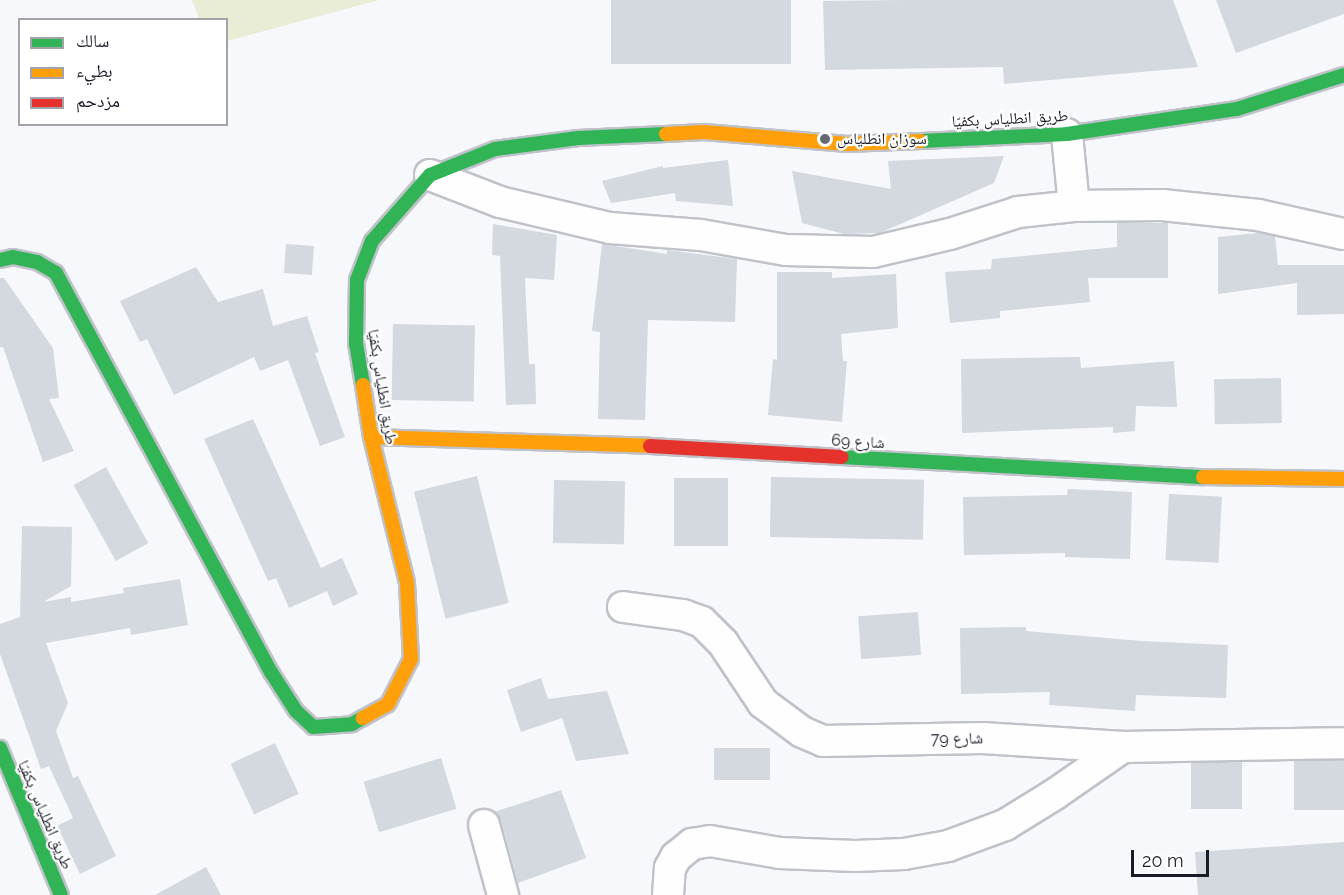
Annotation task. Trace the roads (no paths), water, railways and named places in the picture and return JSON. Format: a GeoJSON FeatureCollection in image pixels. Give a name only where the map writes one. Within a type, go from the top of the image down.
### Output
{"type":"FeatureCollection","features":[{"type":"Feature","properties":{"kind":"main road","name":"طريق انطلياس بكفيّا"},"geometry":{"type":"LineString","coordinates":[[0,260],[13,258],[37,262],[56,273],[271,672],[296,711],[313,727],[352,724],[388,704],[411,659],[407,582],[371,437],[356,343],[357,280],[372,241],[430,175],[495,149],[578,138],[704,132],[848,144],[1067,134],[1237,110],[1344,75]]}},
{"type":"Feature","properties":{"kind":"main road","name":"شارع 69"},"geometry":{"type":"LineString","coordinates":[[371,437],[647,446],[1232,479],[1344,480]]}},
{"type":"Feature","properties":{"kind":"main road","name":"طريق انطلياس بكفيّا"},"geometry":{"type":"LineString","coordinates":[[0,748],[61,895]]}},
{"type":"Feature","properties":{"kind":"street"},"geometry":{"type":"LineString","coordinates":[[1067,134],[1074,206]]}},
{"type":"Feature","properties":{"kind":"street"},"geometry":{"type":"LineString","coordinates":[[430,175],[500,201],[610,228],[701,235],[786,250],[873,252],[950,234],[1018,212],[1074,206],[1162,206],[1237,213],[1344,234]]}},
{"type":"Feature","properties":{"kind":"street","name":"شارع 79"},"geometry":{"type":"LineString","coordinates":[[623,607],[682,615],[702,622],[723,644],[763,704],[802,732],[823,741],[982,738],[1123,747],[1344,743]]}},
{"type":"Feature","properties":{"kind":"street"},"geometry":{"type":"LineString","coordinates":[[668,895],[670,868],[676,857],[692,844],[710,841],[780,854],[855,856],[904,854],[948,846],[1005,825],[1123,747]]}},
{"type":"Feature","properties":{"kind":"street"},"geometry":{"type":"LineString","coordinates":[[484,825],[503,895]]}},
{"type":"Feature","properties":{"kind":"place","name":"سوزان انطلياس"},"geometry":{"type":"Point","coordinates":[825,139]}}]}
